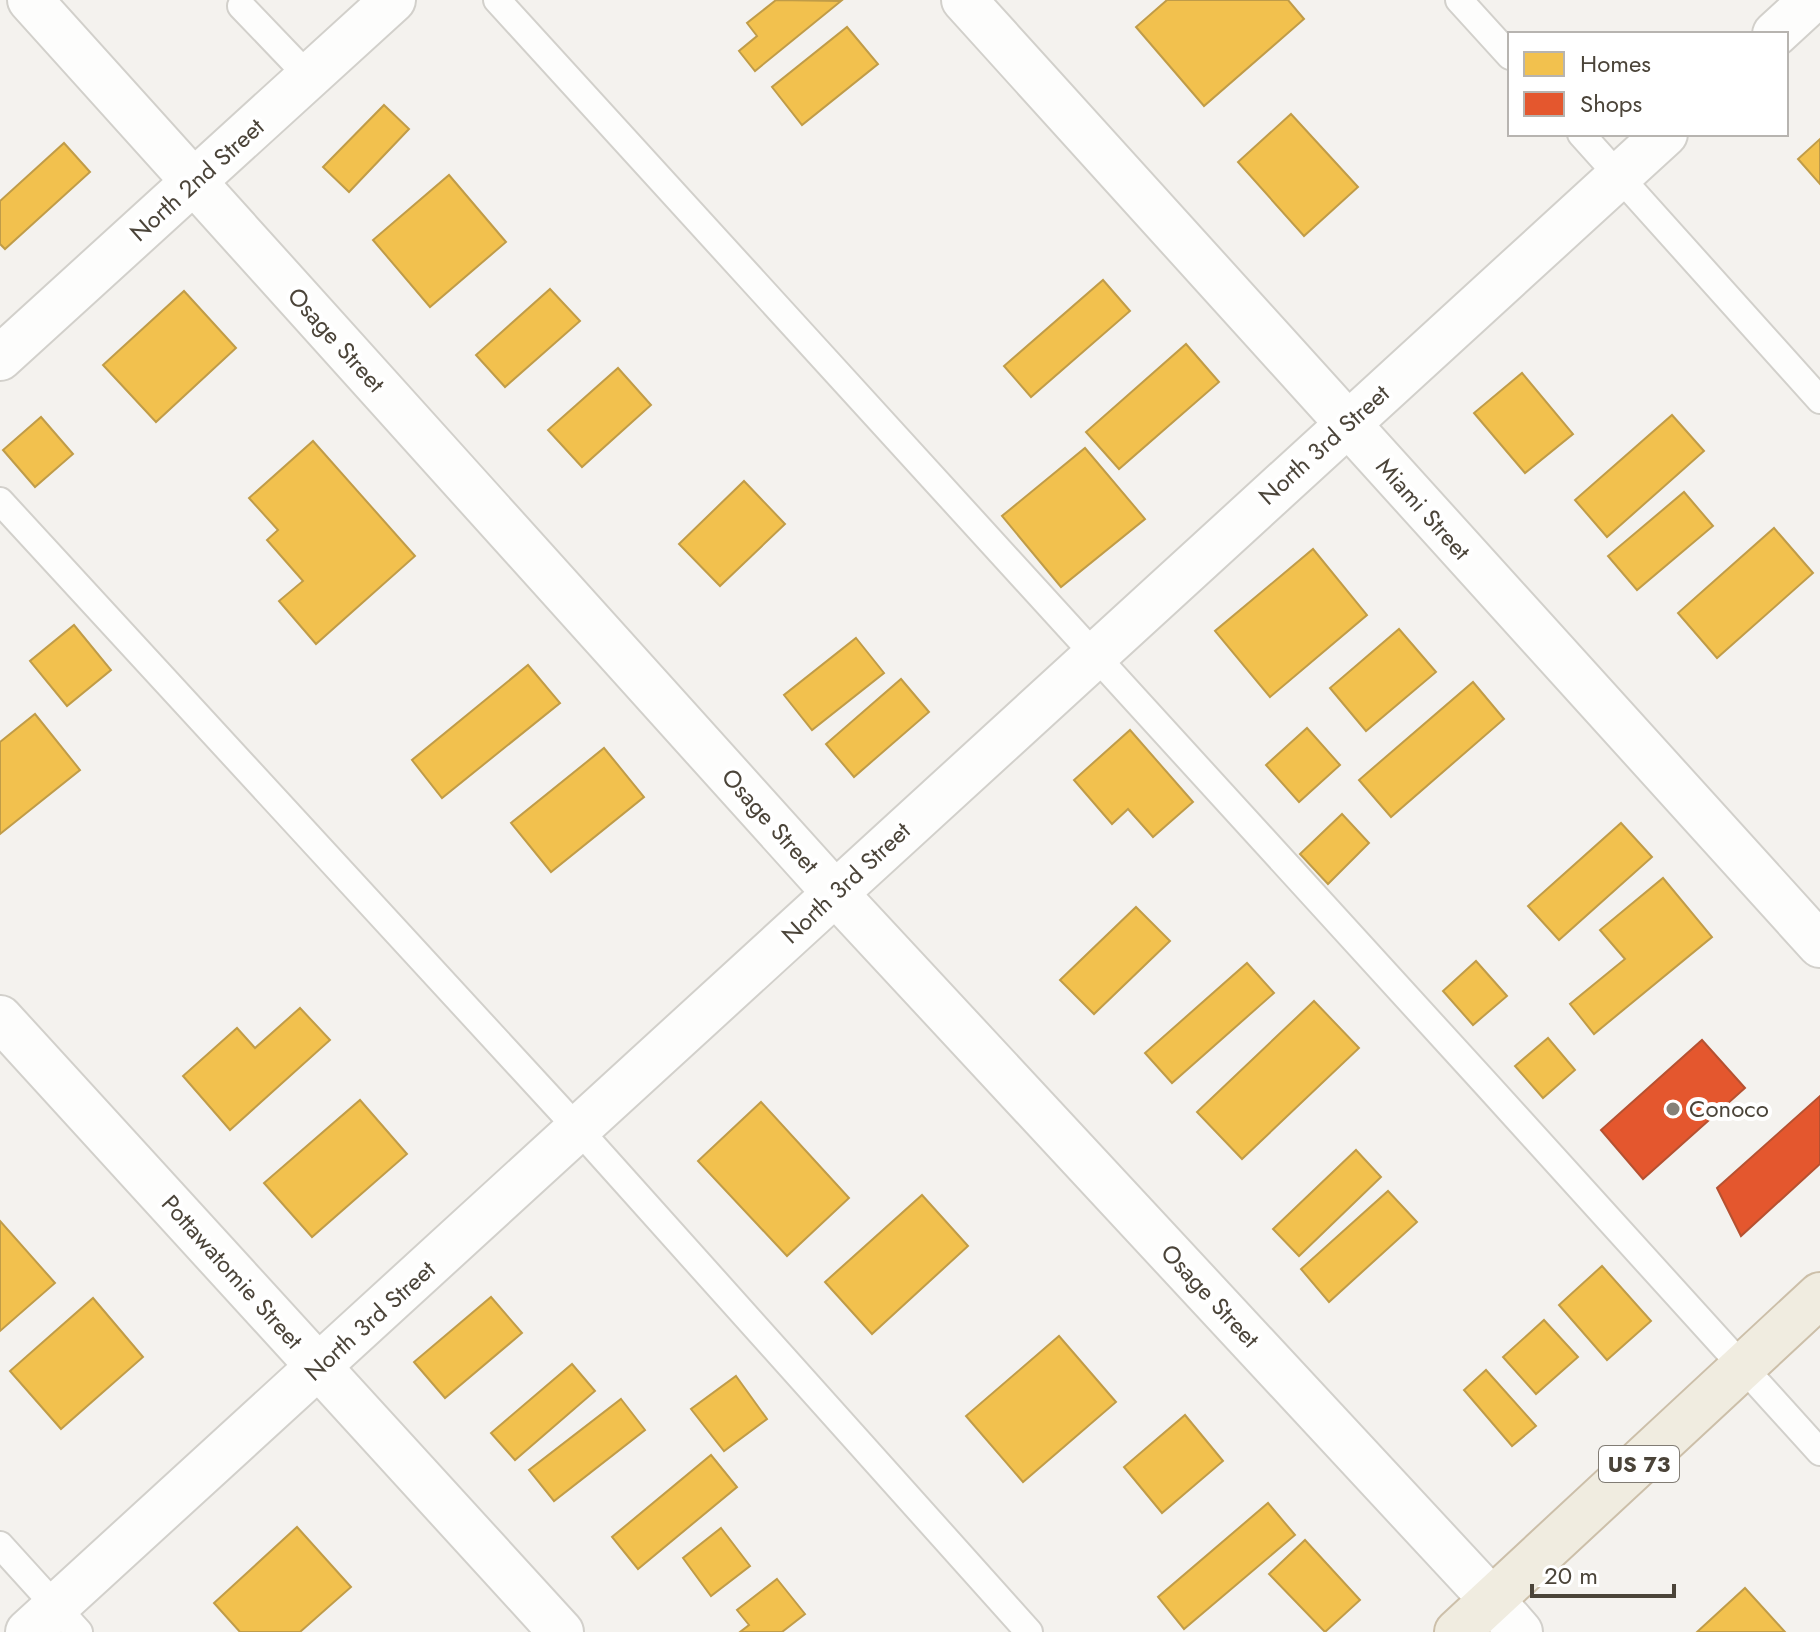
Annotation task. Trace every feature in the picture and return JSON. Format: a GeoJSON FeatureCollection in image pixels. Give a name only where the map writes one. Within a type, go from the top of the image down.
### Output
{"type":"FeatureCollection","features":[{"type":"Feature","properties":{"kind":"highway","name":"US 73"},"geometry":{"type":"LineString","coordinates":[[1457,1632],[1506,1616],[1743,1367],[1820,1295]]}},
{"type":"Feature","properties":{"kind":"street","name":"Osage Street"},"geometry":{"type":"LineString","coordinates":[[30,0],[835,893],[1506,1616]]}},
{"type":"Feature","properties":{"kind":"street","name":"North 2nd Street"},"geometry":{"type":"LineString","coordinates":[[0,358],[393,0]]}},
{"type":"Feature","properties":{"kind":"street","name":"Miami Street"},"geometry":{"type":"LineString","coordinates":[[964,0],[1820,945]]}},
{"type":"Feature","properties":{"kind":"street"},"geometry":{"type":"LineString","coordinates":[[1777,32],[1812,0]]}},
{"type":"Feature","properties":{"kind":"street","name":"North 3rd Street"},"geometry":{"type":"LineString","coordinates":[[54,1624],[320,1367],[1663,136]]}},
{"type":"Feature","properties":{"kind":"street","name":"Pottawatomie Street"},"geometry":{"type":"LineString","coordinates":[[0,1018],[561,1632]]}},
{"type":"Feature","properties":{"kind":"lane"},"geometry":{"type":"LineString","coordinates":[[497,0],[1094,656],[1218,787],[1820,1452]]}},
{"type":"Feature","properties":{"kind":"lane"},"geometry":{"type":"LineString","coordinates":[[1459,0],[1508,54]]}},
{"type":"Feature","properties":{"kind":"lane"},"geometry":{"type":"LineString","coordinates":[[241,6],[309,77]]}},
{"type":"Feature","properties":{"kind":"lane"},"geometry":{"type":"LineString","coordinates":[[1583,136],[1820,400]]}},
{"type":"Feature","properties":{"kind":"lane"},"geometry":{"type":"LineString","coordinates":[[0,501],[579,1130],[1029,1632]]}},
{"type":"Feature","properties":{"kind":"lane"},"geometry":{"type":"LineString","coordinates":[[0,1545],[54,1624]]}},
{"type":"Feature","properties":{"kind":"building: Homes"},"geometry":{"type":"Polygon","coordinates":[[[776,0],[841,1],[755,71],[739,51],[757,36],[747,23],[776,0]]]}},
{"type":"Feature","properties":{"kind":"building: Homes"},"geometry":{"type":"Polygon","coordinates":[[[1167,0],[1288,0],[1304,19],[1204,106],[1136,27],[1167,0]]]}},
{"type":"Feature","properties":{"kind":"building: Homes"},"geometry":{"type":"Polygon","coordinates":[[[847,27],[878,64],[802,125],[772,87],[847,27]]]}},
{"type":"Feature","properties":{"kind":"building: Homes"},"geometry":{"type":"Polygon","coordinates":[[[384,105],[409,129],[349,192],[323,167],[384,105]]]}},
{"type":"Feature","properties":{"kind":"building: Homes"},"geometry":{"type":"Polygon","coordinates":[[[1291,114],[1358,187],[1304,236],[1238,162],[1291,114]]]}},
{"type":"Feature","properties":{"kind":"building: Homes"},"geometry":{"type":"Polygon","coordinates":[[[1820,139],[1820,184],[1798,159],[1820,139]]]}},
{"type":"Feature","properties":{"kind":"building: Homes"},"geometry":{"type":"Polygon","coordinates":[[[64,143],[90,172],[5,249],[0,244],[0,201],[64,143]]]}},
{"type":"Feature","properties":{"kind":"building: Homes"},"geometry":{"type":"Polygon","coordinates":[[[449,175],[506,242],[430,307],[373,240],[449,175]]]}},
{"type":"Feature","properties":{"kind":"building: Homes"},"geometry":{"type":"Polygon","coordinates":[[[1103,280],[1130,311],[1031,397],[1004,366],[1103,280]]]}},
{"type":"Feature","properties":{"kind":"building: Homes"},"geometry":{"type":"Polygon","coordinates":[[[550,289],[580,321],[505,387],[476,355],[550,289]]]}},
{"type":"Feature","properties":{"kind":"building: Homes"},"geometry":{"type":"Polygon","coordinates":[[[184,291],[236,348],[156,422],[103,365],[184,291]]]}},
{"type":"Feature","properties":{"kind":"building: Homes"},"geometry":{"type":"Polygon","coordinates":[[[1186,344],[1219,382],[1119,469],[1086,432],[1186,344]]]}},
{"type":"Feature","properties":{"kind":"building: Homes"},"geometry":{"type":"Polygon","coordinates":[[[618,368],[651,405],[582,467],[548,430],[618,368]]]}},
{"type":"Feature","properties":{"kind":"building: Homes"},"geometry":{"type":"Polygon","coordinates":[[[1522,373],[1573,434],[1525,473],[1474,413],[1522,373]]]}},
{"type":"Feature","properties":{"kind":"building: Homes"},"geometry":{"type":"Polygon","coordinates":[[[1672,415],[1704,451],[1607,537],[1575,500],[1672,415]]]}},
{"type":"Feature","properties":{"kind":"building: Homes"},"geometry":{"type":"Polygon","coordinates":[[[41,417],[73,454],[35,487],[3,450],[41,417]]]}},
{"type":"Feature","properties":{"kind":"building: Homes"},"geometry":{"type":"Polygon","coordinates":[[[313,441],[415,556],[316,644],[279,601],[303,581],[267,540],[278,530],[249,498],[313,441]]]}},
{"type":"Feature","properties":{"kind":"building: Homes"},"geometry":{"type":"Polygon","coordinates":[[[1085,448],[1145,519],[1061,587],[1002,516],[1085,448]]]}},
{"type":"Feature","properties":{"kind":"building: Homes"},"geometry":{"type":"Polygon","coordinates":[[[744,481],[785,524],[720,586],[679,544],[744,481]]]}},
{"type":"Feature","properties":{"kind":"building: Homes"},"geometry":{"type":"Polygon","coordinates":[[[1684,492],[1713,526],[1637,590],[1608,556],[1684,492]]]}},
{"type":"Feature","properties":{"kind":"building: Homes"},"geometry":{"type":"Polygon","coordinates":[[[1774,528],[1813,573],[1717,658],[1678,613],[1774,528]]]}},
{"type":"Feature","properties":{"kind":"building: Homes"},"geometry":{"type":"Polygon","coordinates":[[[1313,549],[1367,615],[1270,697],[1215,631],[1313,549]]]}},
{"type":"Feature","properties":{"kind":"building: Homes"},"geometry":{"type":"Polygon","coordinates":[[[74,625],[111,670],[67,706],[30,661],[74,625]]]}},
{"type":"Feature","properties":{"kind":"building: Homes"},"geometry":{"type":"Polygon","coordinates":[[[1399,629],[1436,672],[1366,731],[1330,688],[1399,629]]]}},
{"type":"Feature","properties":{"kind":"building: Homes"},"geometry":{"type":"Polygon","coordinates":[[[856,638],[884,673],[812,730],[784,695],[856,638]]]}},
{"type":"Feature","properties":{"kind":"building: Homes"},"geometry":{"type":"Polygon","coordinates":[[[528,665],[560,703],[442,798],[412,760],[528,665]]]}},
{"type":"Feature","properties":{"kind":"building: Homes"},"geometry":{"type":"Polygon","coordinates":[[[901,679],[929,712],[854,777],[826,744],[901,679]]]}},
{"type":"Feature","properties":{"kind":"building: Homes"},"geometry":{"type":"Polygon","coordinates":[[[1473,682],[1504,719],[1391,817],[1359,780],[1473,682]]]}},
{"type":"Feature","properties":{"kind":"building: Homes"},"geometry":{"type":"Polygon","coordinates":[[[35,714],[80,770],[0,834],[0,742],[35,714]]]}},
{"type":"Feature","properties":{"kind":"building: Homes"},"geometry":{"type":"Polygon","coordinates":[[[1307,728],[1340,765],[1299,802],[1266,765],[1307,728]]]}},
{"type":"Feature","properties":{"kind":"building: Homes"},"geometry":{"type":"Polygon","coordinates":[[[1130,730],[1193,802],[1153,837],[1128,809],[1112,824],[1074,780],[1130,730]]]}},
{"type":"Feature","properties":{"kind":"building: Homes"},"geometry":{"type":"Polygon","coordinates":[[[604,748],[644,797],[551,872],[511,823],[604,748]]]}},
{"type":"Feature","properties":{"kind":"building: Homes"},"geometry":{"type":"Polygon","coordinates":[[[1342,814],[1369,843],[1328,884],[1300,854],[1342,814]]]}},
{"type":"Feature","properties":{"kind":"building: Homes"},"geometry":{"type":"Polygon","coordinates":[[[1621,823],[1652,857],[1559,940],[1528,906],[1621,823]]]}},
{"type":"Feature","properties":{"kind":"building: Homes"},"geometry":{"type":"Polygon","coordinates":[[[1663,878],[1712,937],[1594,1034],[1570,1004],[1625,959],[1600,930],[1663,878]]]}},
{"type":"Feature","properties":{"kind":"building: Homes"},"geometry":{"type":"Polygon","coordinates":[[[1136,907],[1170,941],[1094,1014],[1060,980],[1136,907]]]}},
{"type":"Feature","properties":{"kind":"building: Homes"},"geometry":{"type":"Polygon","coordinates":[[[1476,961],[1507,996],[1473,1025],[1443,991],[1476,961]]]}},
{"type":"Feature","properties":{"kind":"building: Homes"},"geometry":{"type":"Polygon","coordinates":[[[1247,963],[1274,993],[1172,1083],[1145,1053],[1247,963]]]}},
{"type":"Feature","properties":{"kind":"building: Homes"},"geometry":{"type":"Polygon","coordinates":[[[1314,1001],[1359,1048],[1242,1159],[1197,1112],[1314,1001]]]}},
{"type":"Feature","properties":{"kind":"building: Homes"},"geometry":{"type":"Polygon","coordinates":[[[300,1008],[330,1040],[230,1130],[183,1076],[237,1028],[255,1048],[300,1008]]]}},
{"type":"Feature","properties":{"kind":"building: Homes"},"geometry":{"type":"Polygon","coordinates":[[[1548,1038],[1575,1070],[1543,1098],[1515,1066],[1548,1038]]]}},
{"type":"Feature","properties":{"kind":"building: Homes"},"geometry":{"type":"Polygon","coordinates":[[[360,1100],[407,1154],[312,1237],[264,1183],[360,1100]]]}},
{"type":"Feature","properties":{"kind":"building: Homes"},"geometry":{"type":"Polygon","coordinates":[[[761,1102],[849,1198],[787,1256],[698,1161],[761,1102]]]}},
{"type":"Feature","properties":{"kind":"building: Homes"},"geometry":{"type":"Polygon","coordinates":[[[1356,1150],[1381,1177],[1299,1256],[1273,1229],[1356,1150]]]}},
{"type":"Feature","properties":{"kind":"building: Homes"},"geometry":{"type":"Polygon","coordinates":[[[1388,1191],[1417,1222],[1329,1302],[1301,1269],[1388,1191]]]}},
{"type":"Feature","properties":{"kind":"building: Homes"},"geometry":{"type":"Polygon","coordinates":[[[922,1195],[968,1246],[872,1334],[825,1282],[922,1195]]]}},
{"type":"Feature","properties":{"kind":"building: Homes"},"geometry":{"type":"Polygon","coordinates":[[[0,1221],[55,1283],[0,1331],[0,1221]]]}},
{"type":"Feature","properties":{"kind":"building: Homes"},"geometry":{"type":"Polygon","coordinates":[[[1602,1266],[1651,1321],[1607,1360],[1559,1305],[1602,1266]]]}},
{"type":"Feature","properties":{"kind":"building: Homes"},"geometry":{"type":"Polygon","coordinates":[[[491,1297],[522,1333],[445,1398],[414,1362],[491,1297]]]}},
{"type":"Feature","properties":{"kind":"building: Homes"},"geometry":{"type":"Polygon","coordinates":[[[93,1298],[143,1357],[61,1429],[10,1371],[93,1298]]]}},
{"type":"Feature","properties":{"kind":"building: Homes"},"geometry":{"type":"Polygon","coordinates":[[[1544,1320],[1578,1357],[1536,1394],[1503,1357],[1544,1320]]]}},
{"type":"Feature","properties":{"kind":"building: Homes"},"geometry":{"type":"Polygon","coordinates":[[[1059,1336],[1116,1402],[1023,1482],[966,1416],[1059,1336]]]}},
{"type":"Feature","properties":{"kind":"building: Homes"},"geometry":{"type":"Polygon","coordinates":[[[572,1364],[595,1391],[515,1460],[491,1433],[572,1364]]]}},
{"type":"Feature","properties":{"kind":"building: Homes"},"geometry":{"type":"Polygon","coordinates":[[[1486,1370],[1536,1426],[1512,1446],[1464,1390],[1486,1370]]]}},
{"type":"Feature","properties":{"kind":"building: Homes"},"geometry":{"type":"Polygon","coordinates":[[[736,1376],[767,1419],[724,1451],[691,1409],[736,1376]]]}},
{"type":"Feature","properties":{"kind":"building: Homes"},"geometry":{"type":"Polygon","coordinates":[[[621,1399],[645,1430],[554,1501],[529,1470],[621,1399]]]}},
{"type":"Feature","properties":{"kind":"building: Homes"},"geometry":{"type":"Polygon","coordinates":[[[1185,1415],[1223,1461],[1162,1513],[1124,1467],[1185,1415]]]}},
{"type":"Feature","properties":{"kind":"building: Homes"},"geometry":{"type":"Polygon","coordinates":[[[711,1455],[737,1487],[638,1569],[612,1537],[711,1455]]]}},
{"type":"Feature","properties":{"kind":"building: Homes"},"geometry":{"type":"Polygon","coordinates":[[[1268,1503],[1295,1535],[1184,1629],[1158,1597],[1268,1503]]]}},
{"type":"Feature","properties":{"kind":"building: Homes"},"geometry":{"type":"Polygon","coordinates":[[[297,1527],[351,1587],[300,1632],[240,1632],[214,1603],[297,1527]]]}},
{"type":"Feature","properties":{"kind":"building: Homes"},"geometry":{"type":"Polygon","coordinates":[[[721,1528],[750,1566],[711,1596],[683,1558],[721,1528]]]}},
{"type":"Feature","properties":{"kind":"building: Homes"},"geometry":{"type":"Polygon","coordinates":[[[1305,1540],[1360,1600],[1325,1632],[1269,1574],[1305,1540]]]}},
{"type":"Feature","properties":{"kind":"building: Homes"},"geometry":{"type":"Polygon","coordinates":[[[777,1579],[805,1614],[782,1632],[740,1632],[749,1625],[737,1610],[777,1579]]]}},
{"type":"Feature","properties":{"kind":"building: Homes"},"geometry":{"type":"Polygon","coordinates":[[[1745,1588],[1785,1632],[1697,1632],[1745,1588]]]}},
{"type":"Feature","properties":{"kind":"building: Shops","name":"Conoco"},"geometry":{"type":"Polygon","coordinates":[[[1702,1040],[1745,1088],[1643,1179],[1601,1130],[1702,1040]]]}},
{"type":"Feature","properties":{"kind":"building: Shops","name":"Conoco"},"geometry":{"type":"Polygon","coordinates":[[[1820,1096],[1820,1164],[1741,1236],[1717,1188],[1820,1096]]]}},
{"type":"Feature","properties":{"kind":"place","name":"Conoco"},"geometry":{"type":"Point","coordinates":[1673,1109]}}]}
